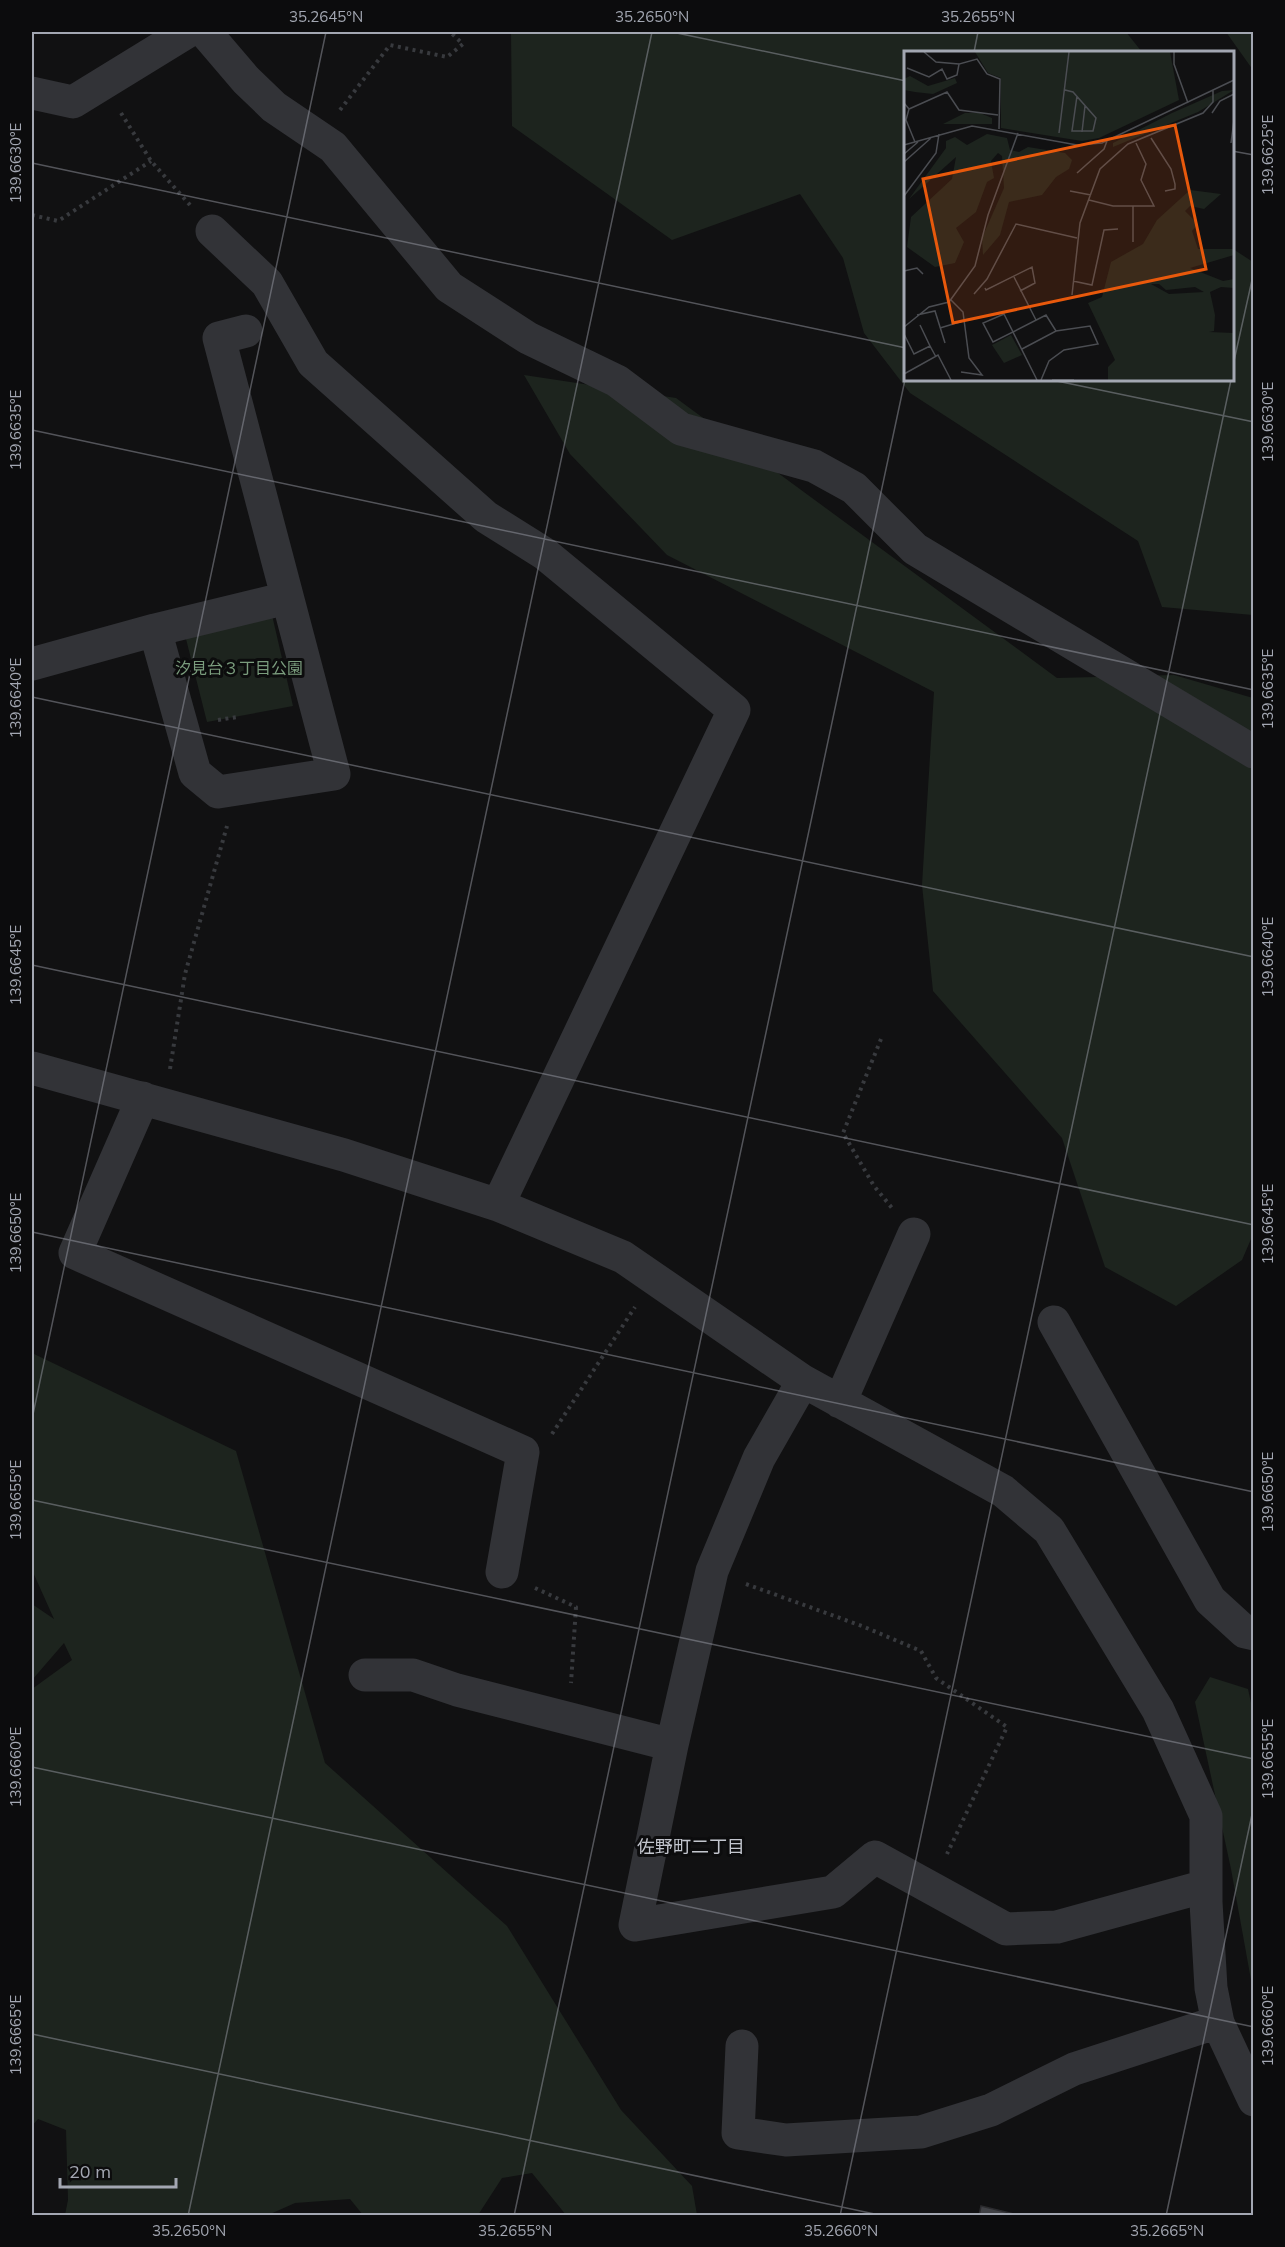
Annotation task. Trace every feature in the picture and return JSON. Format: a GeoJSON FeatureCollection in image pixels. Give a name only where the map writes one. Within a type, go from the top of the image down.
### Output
{"type":"FeatureCollection","features":[{"type":"Feature","properties":{"kind":"street"},"geometry":{"type":"LineString","coordinates":[[32,93],[73,102],[187,32]]}},
{"type":"Feature","properties":{"kind":"street"},"geometry":{"type":"LineString","coordinates":[[205,32],[246,80],[274,107],[333,147],[449,287],[528,338],[617,381],[681,429],[814,466],[854,488],[915,549],[1254,752]]}},
{"type":"Feature","properties":{"kind":"street"},"geometry":{"type":"LineString","coordinates":[[212,231],[267,283],[313,363],[486,517],[545,554],[734,710],[498,1204]]}},
{"type":"Feature","properties":{"kind":"street"},"geometry":{"type":"LineString","coordinates":[[155,630],[195,773],[218,792],[334,774],[219,338],[246,331]]}},
{"type":"Feature","properties":{"kind":"street"},"geometry":{"type":"LineString","coordinates":[[32,663],[287,598]]}},
{"type":"Feature","properties":{"kind":"street"},"geometry":{"type":"LineString","coordinates":[[32,1068],[344,1155],[498,1204],[623,1257],[802,1381],[1003,1491],[1049,1530],[1158,1710],[1206,1816],[1206,1886],[1211,1988],[1218,2022],[1254,2100]]}},
{"type":"Feature","properties":{"kind":"street"},"geometry":{"type":"LineString","coordinates":[[154,1101],[75,1253],[523,1452],[502,1572]]}},
{"type":"Feature","properties":{"kind":"street"},"geometry":{"type":"LineString","coordinates":[[840,1402],[915,1234]]}},
{"type":"Feature","properties":{"kind":"street"},"geometry":{"type":"LineString","coordinates":[[1054,1322],[1210,1600],[1245,1632],[1254,1634]]}},
{"type":"Feature","properties":{"kind":"street"},"geometry":{"type":"LineString","coordinates":[[802,1381],[759,1458],[712,1572],[672,1745],[635,1925],[833,1892],[875,1857],[1006,1929],[1057,1927],[1206,1886]]}},
{"type":"Feature","properties":{"kind":"street"},"geometry":{"type":"LineString","coordinates":[[365,1675],[413,1675],[457,1690],[672,1745]]}},
{"type":"Feature","properties":{"kind":"street"},"geometry":{"type":"LineString","coordinates":[[742,2046],[738,2133],[786,2140],[921,2132],[991,2109],[1074,2069],[1218,2022]]}},
{"type":"Feature","properties":{"kind":"path"},"geometry":{"type":"LineString","coordinates":[[319,137],[390,45],[447,57],[463,44],[450,32]]}},
{"type":"Feature","properties":{"kind":"path"},"geometry":{"type":"LineString","coordinates":[[103,84],[152,161],[212,231]]}},
{"type":"Feature","properties":{"kind":"path"},"geometry":{"type":"LineString","coordinates":[[32,215],[58,221],[152,161]]}},
{"type":"Feature","properties":{"kind":"path"},"geometry":{"type":"LineString","coordinates":[[154,1101],[185,974],[239,788]]}},
{"type":"Feature","properties":{"kind":"path"},"geometry":{"type":"LineString","coordinates":[[881,1039],[843,1133],[874,1186],[915,1234]]}},
{"type":"Feature","properties":{"kind":"path"},"geometry":{"type":"LineString","coordinates":[[523,1452],[539,1454],[654,1279]]}},
{"type":"Feature","properties":{"kind":"path"},"geometry":{"type":"LineString","coordinates":[[502,1572],[576,1607],[569,1719]]}},
{"type":"Feature","properties":{"kind":"path"},"geometry":{"type":"LineString","coordinates":[[712,1572],[862,1626],[921,1651],[936,1678],[1007,1727],[932,1888]]}},
{"type":"Feature","properties":{"kind":"green space"},"geometry":{"type":"Polygon","coordinates":[[[511,32],[1126,32],[1141,51],[904,51],[904,381],[1234,381],[1234,250],[1253,262],[1253,615],[1162,607],[1138,541],[910,393],[864,333],[843,258],[800,194],[672,240],[512,126],[511,32]]]}},
{"type":"Feature","properties":{"kind":"green space"},"geometry":{"type":"Polygon","coordinates":[[[1226,32],[1253,32],[1253,70],[1226,32]]]}},
{"type":"Feature","properties":{"kind":"green space"},"geometry":{"type":"Polygon","coordinates":[[[524,375],[676,398],[1057,678],[1174,675],[1253,698],[1254,1232],[1242,1260],[1176,1306],[1105,1267],[1062,1138],[933,991],[922,885],[934,692],[667,555],[570,454],[524,375]]]}},
{"type":"Feature","properties":{"kind":"green space","name":"汐見台３丁目公園"},"geometry":{"type":"Polygon","coordinates":[[[272,615],[293,706],[207,722],[185,635],[272,615]]]}},
{"type":"Feature","properties":{"kind":"green space"},"geometry":{"type":"Polygon","coordinates":[[[32,1353],[236,1451],[325,1763],[507,1926],[621,2110],[692,2186],[697,2215],[566,2215],[532,2173],[502,2178],[478,2215],[363,2215],[350,2199],[295,2203],[268,2215],[65,2215],[68,2200],[66,2130],[38,2119],[32,2126],[32,1689],[72,1660],[64,1643],[32,1680],[32,1604],[54,1619],[32,1570],[32,1353]]]}},
{"type":"Feature","properties":{"kind":"green space"},"geometry":{"type":"Polygon","coordinates":[[[1210,1677],[1248,1689],[1253,1712],[1253,1991],[1231,1869],[1195,1702],[1210,1677]]]}},
{"type":"Feature","properties":{"kind":"building"},"geometry":{"type":"Polygon","coordinates":[[[981,2206],[1022,2216],[979,2216],[981,2206]]]}},
{"type":"Feature","properties":{"kind":"district","name":"佐野町二丁目"},"geometry":{"type":"Point","coordinates":[691,1846]}}]}
